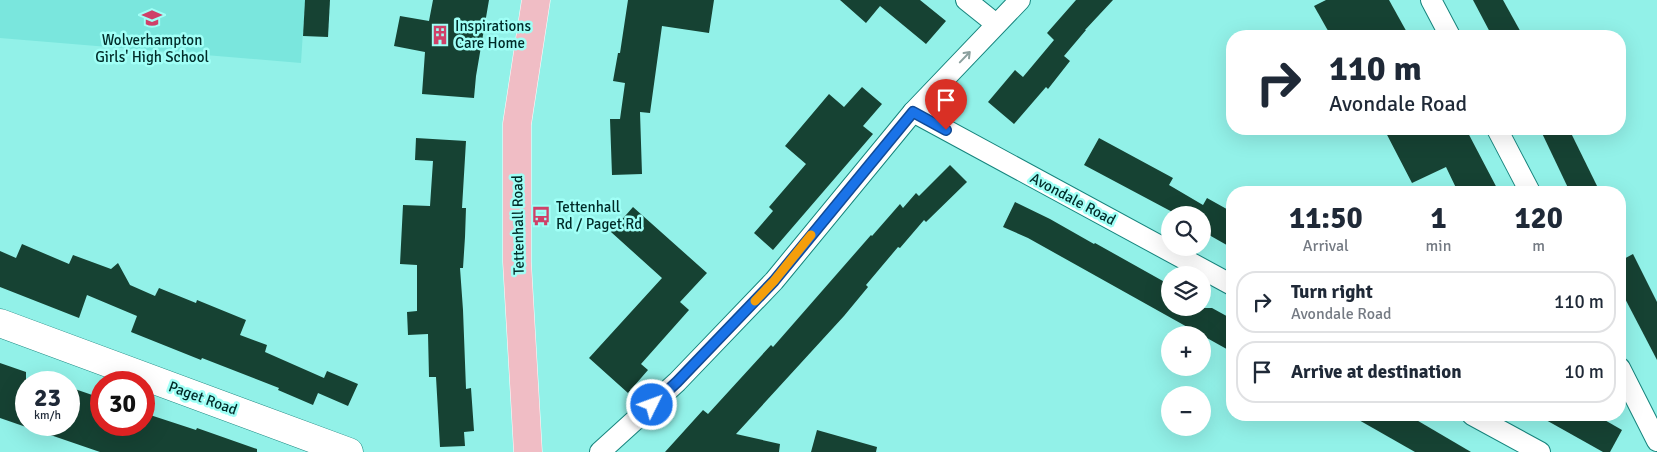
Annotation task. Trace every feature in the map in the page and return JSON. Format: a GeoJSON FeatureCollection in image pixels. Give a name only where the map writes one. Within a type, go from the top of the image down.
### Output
{"type":"FeatureCollection","features":[{"type":"Feature","properties":{"kind":"highway","name":"Tettenhall Road"},"geometry":{"type":"LineString","coordinates":[[528,452],[517,262],[518,124],[536,0]]}},
{"type":"Feature","properties":{"kind":"street"},"geometry":{"type":"LineString","coordinates":[[966,0],[996,24]]}},
{"type":"Feature","properties":{"kind":"street"},"geometry":{"type":"LineString","coordinates":[[600,452],[677,382],[774,281],[913,112],[1020,0]]}},
{"type":"Feature","properties":{"kind":"street"},"geometry":{"type":"LineString","coordinates":[[1431,0],[1447,30]]}},
{"type":"Feature","properties":{"kind":"street","name":"Avondale Road"},"geometry":{"type":"LineString","coordinates":[[913,112],[1226,282]]}},
{"type":"Feature","properties":{"kind":"street"},"geometry":{"type":"LineString","coordinates":[[1500,135],[1527,186]]}},
{"type":"Feature","properties":{"kind":"street","name":"Paget Road"},"geometry":{"type":"LineString","coordinates":[[0,323],[349,452]]}},
{"type":"Feature","properties":{"kind":"street"},"geometry":{"type":"LineString","coordinates":[[1626,380],[1657,441]]}},
{"type":"Feature","properties":{"kind":"street"},"geometry":{"type":"LineString","coordinates":[[1483,421],[1540,452]]}},
{"type":"Feature","properties":{"kind":"shaded area","name":"Wolverhampton Girls' High School"},"geometry":{"type":"Polygon","coordinates":[[[0,0],[305,0],[301,63],[0,38],[0,0]]]}},
{"type":"Feature","properties":{"kind":"building"},"geometry":{"type":"Polygon","coordinates":[[[305,0],[330,0],[328,37],[303,36],[305,0]]]}},
{"type":"Feature","properties":{"kind":"building"},"geometry":{"type":"Polygon","coordinates":[[[433,0],[489,0],[474,98],[422,94],[425,52],[394,46],[400,16],[429,21],[433,0]]]}},
{"type":"Feature","properties":{"kind":"building"},"geometry":{"type":"Polygon","coordinates":[[[628,0],[714,0],[709,33],[662,26],[650,113],[640,112],[642,174],[612,175],[610,119],[620,119],[625,83],[613,81],[618,53],[620,53],[628,0]]]}},
{"type":"Feature","properties":{"kind":"building"},"geometry":{"type":"Polygon","coordinates":[[[840,0],[920,0],[946,21],[926,44],[880,6],[866,23],[840,0]]]}},
{"type":"Feature","properties":{"kind":"building"},"geometry":{"type":"Polygon","coordinates":[[[1076,0],[1113,0],[1064,56],[1070,61],[1048,89],[1046,87],[1014,124],[988,102],[1015,70],[1023,77],[1054,40],[1047,33],[1076,0]]]}},
{"type":"Feature","properties":{"kind":"building"},"geometry":{"type":"Polygon","coordinates":[[[1326,0],[1389,0],[1406,30],[1328,30],[1314,6],[1326,0]]]}},
{"type":"Feature","properties":{"kind":"building"},"geometry":{"type":"Polygon","coordinates":[[[1473,0],[1503,0],[1520,30],[1489,30],[1473,0]]]}},
{"type":"Feature","properties":{"kind":"building"},"geometry":{"type":"Polygon","coordinates":[[[862,87],[882,104],[863,126],[873,134],[773,250],[754,233],[773,211],[769,207],[806,164],[785,146],[829,94],[844,107],[862,87]]]}},
{"type":"Feature","properties":{"kind":"building"},"geometry":{"type":"Polygon","coordinates":[[[1387,135],[1469,135],[1496,186],[1455,186],[1446,167],[1412,183],[1387,135]]]}},
{"type":"Feature","properties":{"kind":"building"},"geometry":{"type":"Polygon","coordinates":[[[1543,135],[1572,135],[1597,186],[1567,186],[1543,135]]]}},
{"type":"Feature","properties":{"kind":"building"},"geometry":{"type":"Polygon","coordinates":[[[416,138],[466,141],[462,208],[466,208],[465,237],[463,268],[460,268],[466,389],[471,388],[474,431],[464,432],[465,446],[440,447],[436,377],[429,377],[428,334],[408,335],[407,312],[417,311],[417,265],[400,264],[403,205],[430,206],[433,161],[415,160],[416,138]]]}},
{"type":"Feature","properties":{"kind":"building"},"geometry":{"type":"Polygon","coordinates":[[[1099,138],[1173,178],[1169,185],[1203,205],[1207,198],[1226,209],[1226,245],[1211,236],[1211,206],[1161,206],[1084,165],[1099,138]]]}},
{"type":"Feature","properties":{"kind":"building"},"geometry":{"type":"Polygon","coordinates":[[[950,165],[967,182],[926,222],[924,220],[900,248],[898,247],[866,285],[868,287],[844,316],[736,434],[780,444],[779,452],[665,452],[703,410],[708,414],[771,345],[773,347],[900,204],[903,208],[916,193],[919,196],[950,165]]]}},
{"type":"Feature","properties":{"kind":"building"},"geometry":{"type":"Polygon","coordinates":[[[1015,202],[1095,243],[1161,280],[1161,312],[1028,238],[1003,227],[1015,202]]]}},
{"type":"Feature","properties":{"kind":"building"},"geometry":{"type":"Polygon","coordinates":[[[633,207],[707,273],[680,302],[689,310],[641,364],[648,370],[628,393],[589,358],[662,278],[611,232],[633,207]]]}},
{"type":"Feature","properties":{"kind":"building"},"geometry":{"type":"Polygon","coordinates":[[[22,244],[69,264],[73,255],[111,269],[118,263],[130,285],[155,296],[159,288],[196,303],[197,300],[246,320],[240,335],[267,345],[265,352],[324,378],[327,371],[358,384],[348,406],[318,393],[313,405],[278,390],[279,388],[131,332],[137,316],[87,295],[79,318],[0,287],[0,251],[16,258],[22,244]]]}},
{"type":"Feature","properties":{"kind":"building"},"geometry":{"type":"Polygon","coordinates":[[[1633,254],[1657,302],[1657,360],[1626,301],[1626,258],[1633,254]]]}},
{"type":"Feature","properties":{"kind":"building"},"geometry":{"type":"Polygon","coordinates":[[[1211,308],[1226,316],[1226,349],[1211,340],[1211,326],[1185,326],[1168,316],[1211,316],[1211,308]]]}},
{"type":"Feature","properties":{"kind":"building"},"geometry":{"type":"Polygon","coordinates":[[[0,363],[23,371],[15,371],[15,423],[0,418],[0,363]]]}},
{"type":"Feature","properties":{"kind":"building"},"geometry":{"type":"Polygon","coordinates":[[[80,391],[90,394],[90,436],[155,436],[155,417],[196,430],[197,428],[257,449],[257,452],[100,452],[53,436],[80,436],[80,391]]]}},
{"type":"Feature","properties":{"kind":"building"},"geometry":{"type":"Polygon","coordinates":[[[1361,421],[1418,421],[1471,452],[1415,452],[1361,421]]]}},
{"type":"Feature","properties":{"kind":"building"},"geometry":{"type":"Polygon","coordinates":[[[1548,421],[1606,421],[1622,430],[1610,452],[1603,452],[1548,421]]]}},
{"type":"Feature","properties":{"kind":"building"},"geometry":{"type":"Polygon","coordinates":[[[817,430],[877,447],[876,452],[811,452],[817,430]]]}},
{"type":"Feature","properties":{"kind":"slow traffic"},"geometry":{"type":"LineString","coordinates":[[755,301],[774,281],[811,235]]}},
{"type":"Feature","properties":{"kind":"place","name":"Wolverhampton Girls' High School"},"geometry":{"type":"Point","coordinates":[152,18]}},
{"type":"Feature","properties":{"kind":"place","name":"Inspirations Care Home"},"geometry":{"type":"Point","coordinates":[440,35]}},
{"type":"Feature","properties":{"kind":"place","name":"Tettenhall Rd / Paget Rd"},"geometry":{"type":"Point","coordinates":[541,216]}},
{"type":"Feature","properties":{"kind":"route"},"geometry":{"type":"LineString","coordinates":[[652,405],[677,382],[774,281],[913,112],[946,130]]}}]}
